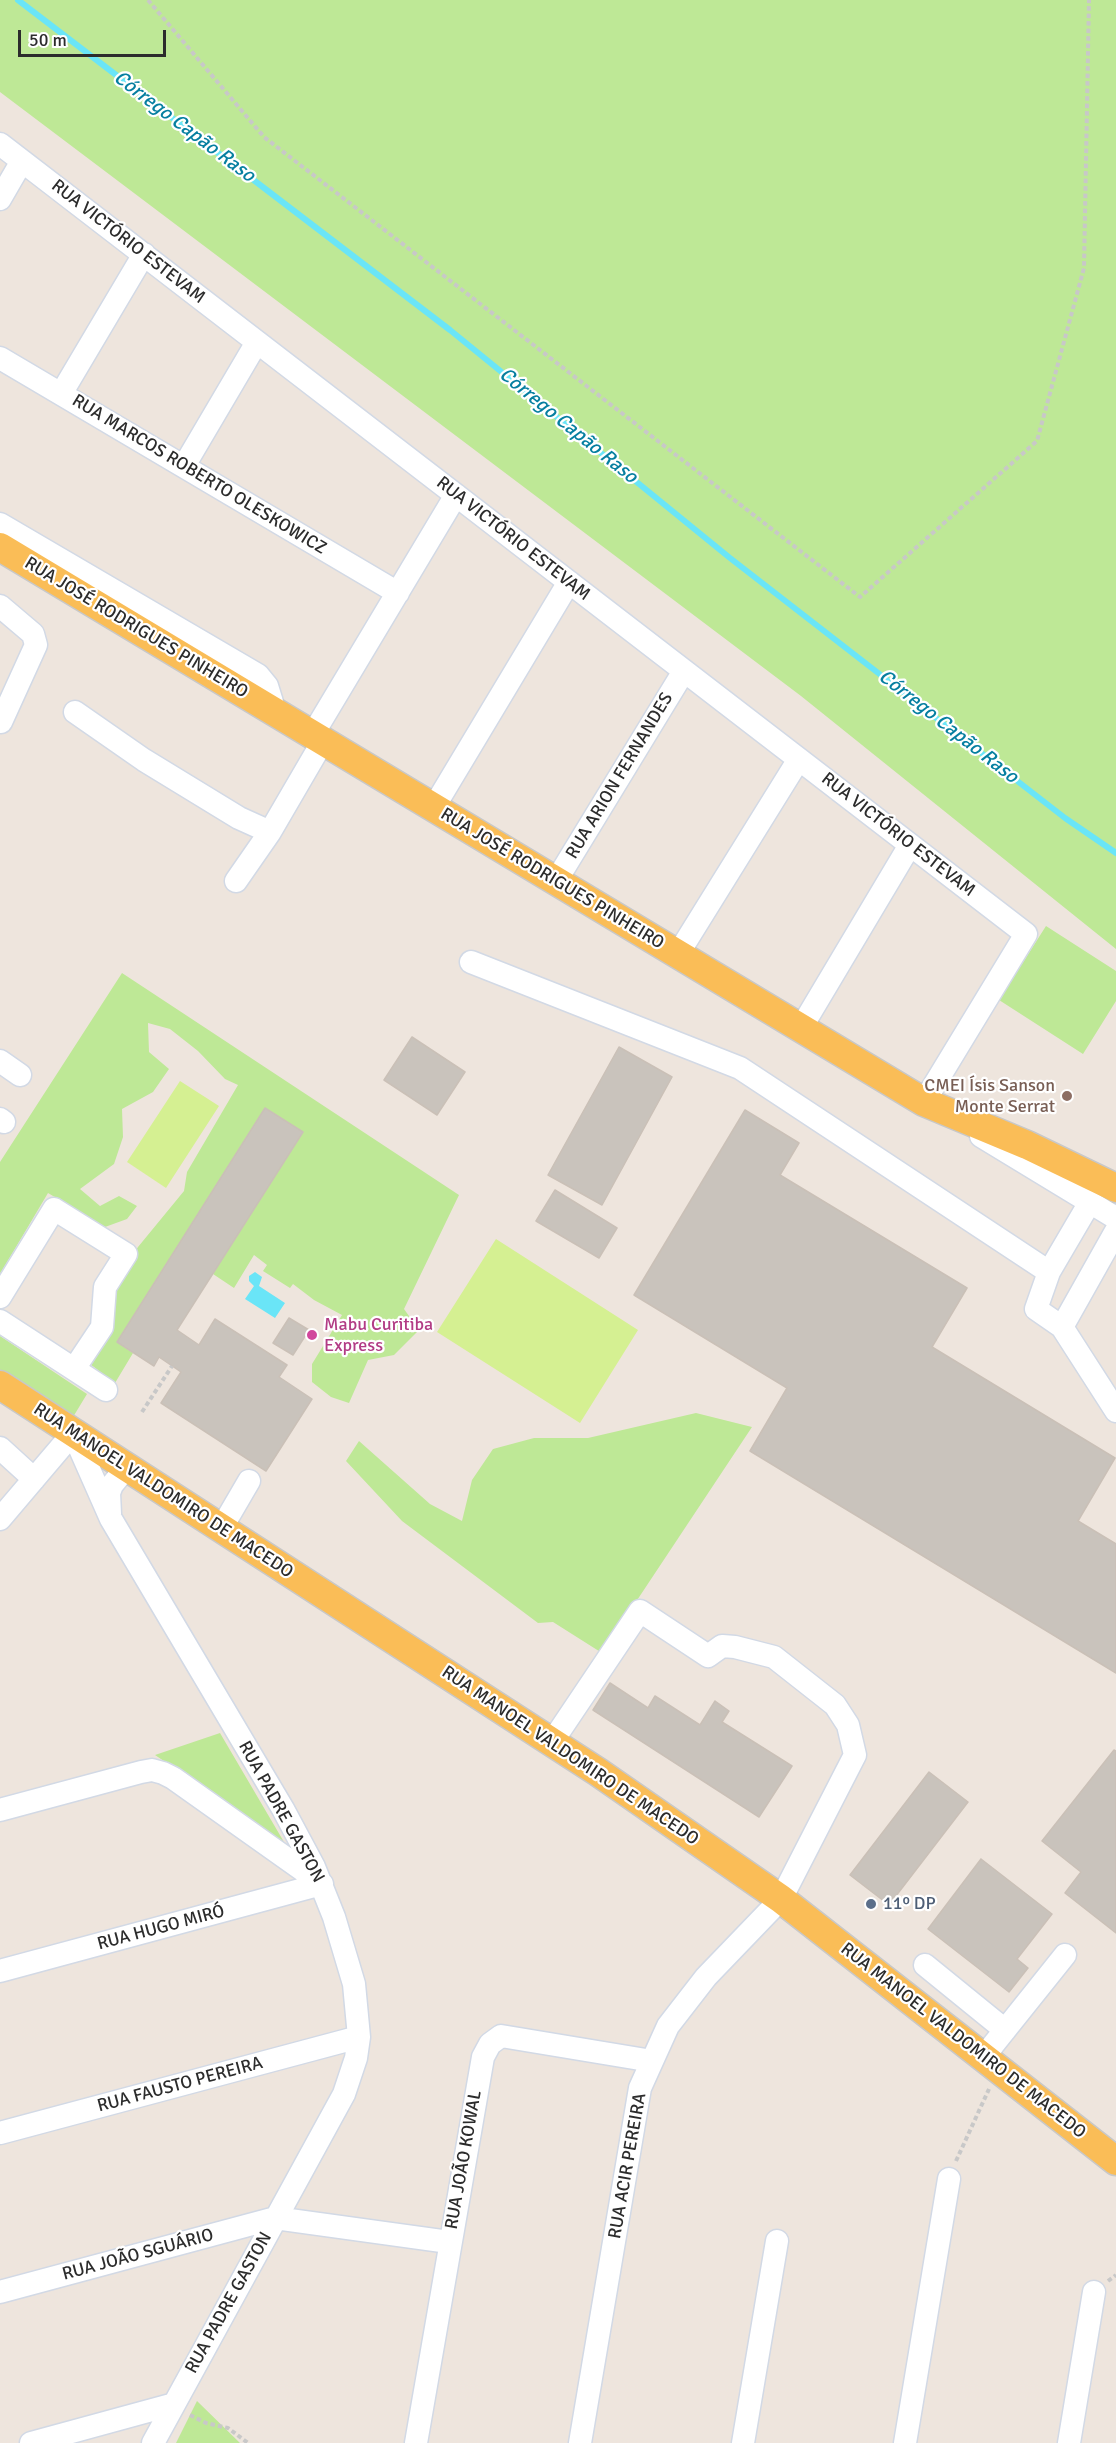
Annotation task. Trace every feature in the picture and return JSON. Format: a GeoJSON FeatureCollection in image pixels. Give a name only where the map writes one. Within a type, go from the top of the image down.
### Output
{"type":"FeatureCollection","features":[{"type":"Feature","properties":{"kind":"main road","name":"RUA JOSÉ RODRIGUES PINHEIRO"},"geometry":{"type":"LineString","coordinates":[[0,547],[924,1102],[1027,1145],[1116,1188]]}},
{"type":"Feature","properties":{"kind":"main road","name":"RUA MANOEL VALDOMIRO DE MACEDO"},"geometry":{"type":"LineString","coordinates":[[0,1385],[552,1742],[781,1899],[1116,2161]]}},
{"type":"Feature","properties":{"kind":"street","name":"RUA VICTÓRIO ESTEVAM"},"geometry":{"type":"LineString","coordinates":[[0,144],[1026,934],[924,1102]]}},
{"type":"Feature","properties":{"kind":"street"},"geometry":{"type":"LineString","coordinates":[[0,199],[22,161]]}},
{"type":"Feature","properties":{"kind":"street"},"geometry":{"type":"LineString","coordinates":[[61,394],[144,254]]}},
{"type":"Feature","properties":{"kind":"street"},"geometry":{"type":"LineString","coordinates":[[184,466],[257,342]]}},
{"type":"Feature","properties":{"kind":"street","name":"RUA MARCOS ROBERTO OLESKOWICZ"},"geometry":{"type":"LineString","coordinates":[[0,358],[398,593]]}},
{"type":"Feature","properties":{"kind":"street"},"geometry":{"type":"LineString","coordinates":[[236,881],[270,832],[318,738],[398,593],[456,495]]}},
{"type":"Feature","properties":{"kind":"street"},"geometry":{"type":"LineString","coordinates":[[0,524],[258,675],[267,686],[275,712]]}},
{"type":"Feature","properties":{"kind":"street"},"geometry":{"type":"LineString","coordinates":[[434,807],[569,582]]}},
{"type":"Feature","properties":{"kind":"street"},"geometry":{"type":"LineString","coordinates":[[0,606],[33,634],[36,645],[1,722]]}},
{"type":"Feature","properties":{"kind":"street","name":"RUA ARION FERNANDES"},"geometry":{"type":"LineString","coordinates":[[556,881],[684,671]]}},
{"type":"Feature","properties":{"kind":"street"},"geometry":{"type":"LineString","coordinates":[[75,712],[144,760],[240,818],[270,832]]}},
{"type":"Feature","properties":{"kind":"street"},"geometry":{"type":"LineString","coordinates":[[678,954],[799,759]]}},
{"type":"Feature","properties":{"kind":"street"},"geometry":{"type":"LineString","coordinates":[[801,1028],[910,845]]}},
{"type":"Feature","properties":{"kind":"street"},"geometry":{"type":"LineString","coordinates":[[471,962],[741,1068],[1049,1272]]}},
{"type":"Feature","properties":{"kind":"street"},"geometry":{"type":"LineString","coordinates":[[0,1061],[20,1075]]}},
{"type":"Feature","properties":{"kind":"street"},"geometry":{"type":"LineString","coordinates":[[924,1102],[1116,1218]]}},
{"type":"Feature","properties":{"kind":"street"},"geometry":{"type":"LineString","coordinates":[[1090,1202],[1049,1272],[1036,1309],[1062,1327],[1116,1411]]}},
{"type":"Feature","properties":{"kind":"street"},"geometry":{"type":"LineString","coordinates":[[0,1297],[54,1209],[126,1254],[105,1287],[102,1327],[74,1369]]}},
{"type":"Feature","properties":{"kind":"street"},"geometry":{"type":"LineString","coordinates":[[1062,1327],[1116,1231]]}},
{"type":"Feature","properties":{"kind":"street"},"geometry":{"type":"LineString","coordinates":[[0,1321],[106,1390]]}},
{"type":"Feature","properties":{"kind":"street"},"geometry":{"type":"LineString","coordinates":[[0,1519],[73,1433]]}},
{"type":"Feature","properties":{"kind":"street","name":"RUA PADRE GASTON"},"geometry":{"type":"LineString","coordinates":[[73,1433],[111,1519],[283,1809],[322,1884],[354,1984],[359,2037],[354,2068],[344,2094],[153,2443]]}},
{"type":"Feature","properties":{"kind":"street"},"geometry":{"type":"LineString","coordinates":[[0,1448],[34,1479]]}},
{"type":"Feature","properties":{"kind":"street","name":"RUA PADRE GASTON"},"geometry":{"type":"LineString","coordinates":[[111,1519],[109,1493],[112,1485],[126,1467]]}},
{"type":"Feature","properties":{"kind":"street"},"geometry":{"type":"LineString","coordinates":[[221,1529],[249,1481]]}},
{"type":"Feature","properties":{"kind":"street","name":"RUA ACIR PEREIRA"},"geometry":{"type":"LineString","coordinates":[[552,1742],[640,1611],[708,1656],[722,1646],[774,1657],[835,1705],[848,1725],[855,1755],[781,1899],[706,1977],[668,2026],[640,2088],[580,2443]]}},
{"type":"Feature","properties":{"kind":"street"},"geometry":{"type":"LineString","coordinates":[[0,1808],[152,1770],[173,1778],[322,1884]]}},
{"type":"Feature","properties":{"kind":"street","name":"RUA HUGO MIRÓ"},"geometry":{"type":"LineString","coordinates":[[0,1971],[322,1884]]}},
{"type":"Feature","properties":{"kind":"street"},"geometry":{"type":"LineString","coordinates":[[985,2058],[1065,1955]]}},
{"type":"Feature","properties":{"kind":"street"},"geometry":{"type":"LineString","coordinates":[[925,1965],[1005,2030]]}},
{"type":"Feature","properties":{"kind":"street","name":"RUA JOÃO KOWAL"},"geometry":{"type":"LineString","coordinates":[[416,2443],[449,2242],[483,2057],[490,2044],[501,2036],[652,2061]]}},
{"type":"Feature","properties":{"kind":"street","name":"RUA FAUSTO PEREIRA"},"geometry":{"type":"LineString","coordinates":[[0,2133],[359,2037]]}},
{"type":"Feature","properties":{"kind":"street"},"geometry":{"type":"LineString","coordinates":[[905,2443],[949,2179]]}},
{"type":"Feature","properties":{"kind":"street"},"geometry":{"type":"LineString","coordinates":[[275,2218],[449,2242]]}},
{"type":"Feature","properties":{"kind":"street","name":"RUA JOÃO SGUÁRIO"},"geometry":{"type":"LineString","coordinates":[[0,2292],[275,2218]]}},
{"type":"Feature","properties":{"kind":"street"},"geometry":{"type":"LineString","coordinates":[[743,2443],[777,2241]]}},
{"type":"Feature","properties":{"kind":"street"},"geometry":{"type":"LineString","coordinates":[[1069,2443],[1094,2292]]}},
{"type":"Feature","properties":{"kind":"street"},"geometry":{"type":"LineString","coordinates":[[31,2443],[174,2404]]}},
{"type":"Feature","properties":{"kind":"path"},"geometry":{"type":"LineString","coordinates":[[148,0],[264,137],[860,597],[1037,441],[1084,268],[1089,0]]}},
{"type":"Feature","properties":{"kind":"path"},"geometry":{"type":"LineString","coordinates":[[141,1412],[172,1366]]}},
{"type":"Feature","properties":{"kind":"path"},"geometry":{"type":"LineString","coordinates":[[949,2179],[975,2117]]}},
{"type":"Feature","properties":{"kind":"path"},"geometry":{"type":"LineString","coordinates":[[174,2404],[195,2419],[228,2427],[248,2443]]}},
{"type":"Feature","properties":{"kind":"green space"},"geometry":{"type":"Polygon","coordinates":[[[0,0],[1116,0],[1116,949],[801,696],[0,92],[0,0]]]}},
{"type":"Feature","properties":{"kind":"green space"},"geometry":{"type":"Polygon","coordinates":[[[1046,926],[1116,971],[1116,1001],[1083,1054],[999,1000],[1046,926]]]}},
{"type":"Feature","properties":{"kind":"green space"},"geometry":{"type":"Polygon","coordinates":[[[122,973],[459,1195],[404,1309],[419,1330],[394,1355],[368,1360],[349,1403],[331,1397],[312,1382],[312,1364],[342,1315],[314,1300],[293,1284],[290,1288],[263,1271],[267,1265],[254,1255],[234,1288],[213,1274],[265,1108],[117,1342],[133,1353],[115,1383],[86,1361],[111,1289],[138,1247],[184,1191],[187,1172],[238,1085],[225,1079],[198,1051],[170,1029],[148,1023],[149,1052],[169,1069],[153,1092],[122,1109],[123,1137],[114,1164],[80,1189],[100,1206],[119,1196],[137,1206],[127,1219],[105,1227],[48,1193],[0,1274],[0,1162],[122,973]]]}},
{"type":"Feature","properties":{"kind":"green space"},"geometry":{"type":"Polygon","coordinates":[[[180,1081],[219,1106],[166,1188],[127,1162],[180,1081]]]}},
{"type":"Feature","properties":{"kind":"green space"},"geometry":{"type":"Polygon","coordinates":[[[496,1239],[638,1330],[580,1423],[437,1332],[496,1239]]]}},
{"type":"Feature","properties":{"kind":"green space"},"geometry":{"type":"Polygon","coordinates":[[[0,1336],[87,1394],[70,1422],[0,1377],[0,1336]]]}},
{"type":"Feature","properties":{"kind":"green space"},"geometry":{"type":"Polygon","coordinates":[[[696,1413],[752,1427],[602,1653],[553,1622],[538,1623],[402,1521],[346,1461],[359,1441],[430,1504],[462,1521],[472,1480],[493,1449],[534,1438],[588,1438],[696,1413]]]}},
{"type":"Feature","properties":{"kind":"green space"},"geometry":{"type":"Polygon","coordinates":[[[220,1733],[284,1842],[155,1755],[220,1733]]]}},
{"type":"Feature","properties":{"kind":"green space"},"geometry":{"type":"Polygon","coordinates":[[[197,2401],[240,2443],[176,2443],[197,2401]]]}},
{"type":"Feature","properties":{"kind":"water"},"geometry":{"type":"Polygon","coordinates":[[[255,1272],[262,1277],[259,1286],[285,1303],[275,1318],[245,1299],[254,1286],[249,1281],[249,1276],[255,1272]]]}},
{"type":"Feature","properties":{"kind":"building"},"geometry":{"type":"Polygon","coordinates":[[[412,1037],[465,1072],[437,1115],[384,1080],[412,1037]]]}},
{"type":"Feature","properties":{"kind":"building"},"geometry":{"type":"Polygon","coordinates":[[[619,1047],[672,1077],[602,1205],[548,1175],[619,1047]]]}},
{"type":"Feature","properties":{"kind":"building"},"geometry":{"type":"Polygon","coordinates":[[[265,1108],[303,1132],[177,1330],[199,1345],[215,1319],[287,1365],[279,1377],[312,1399],[266,1471],[161,1403],[181,1372],[159,1357],[154,1366],[117,1342],[265,1108]]]}},
{"type":"Feature","properties":{"kind":"building"},"geometry":{"type":"Polygon","coordinates":[[[745,1110],[799,1143],[780,1175],[967,1288],[932,1347],[1115,1458],[1078,1521],[1116,1544],[1116,1673],[750,1451],[787,1388],[634,1295],[745,1110]]]}},
{"type":"Feature","properties":{"kind":"building"},"geometry":{"type":"Polygon","coordinates":[[[555,1190],[617,1228],[599,1258],[536,1221],[555,1190]]]}},
{"type":"Feature","properties":{"kind":"building"},"geometry":{"type":"Polygon","coordinates":[[[289,1318],[309,1330],[293,1355],[273,1343],[289,1318]]]}},
{"type":"Feature","properties":{"kind":"building"},"geometry":{"type":"Polygon","coordinates":[[[610,1683],[648,1708],[655,1696],[700,1725],[715,1701],[729,1711],[722,1722],[792,1766],[759,1817],[593,1710],[610,1683]]]}},
{"type":"Feature","properties":{"kind":"building"},"geometry":{"type":"Polygon","coordinates":[[[1114,1750],[1116,1751],[1116,1933],[1065,1893],[1081,1872],[1042,1841],[1114,1750]]]}},
{"type":"Feature","properties":{"kind":"building"},"geometry":{"type":"Polygon","coordinates":[[[929,1772],[968,1802],[889,1905],[850,1875],[929,1772]]]}},
{"type":"Feature","properties":{"kind":"building"},"geometry":{"type":"Polygon","coordinates":[[[981,1859],[1052,1914],[1017,1959],[1028,1968],[1009,1992],[928,1929],[981,1859]]]}},
{"type":"Feature","properties":{"kind":"waterway","name":"Córrego Capão Raso"},"geometry":{"type":"LineString","coordinates":[[18,0],[450,330],[730,558],[1065,818],[1116,853]]}},
{"type":"Feature","properties":{"kind":"place","name":"CMEI Ísis Sanson Monte Serrat"},"geometry":{"type":"Point","coordinates":[1067,1096]}},
{"type":"Feature","properties":{"kind":"place","name":"Mabu Curitiba Express"},"geometry":{"type":"Point","coordinates":[312,1335]}},
{"type":"Feature","properties":{"kind":"place","name":"11º DP"},"geometry":{"type":"Point","coordinates":[871,1904]}}]}
